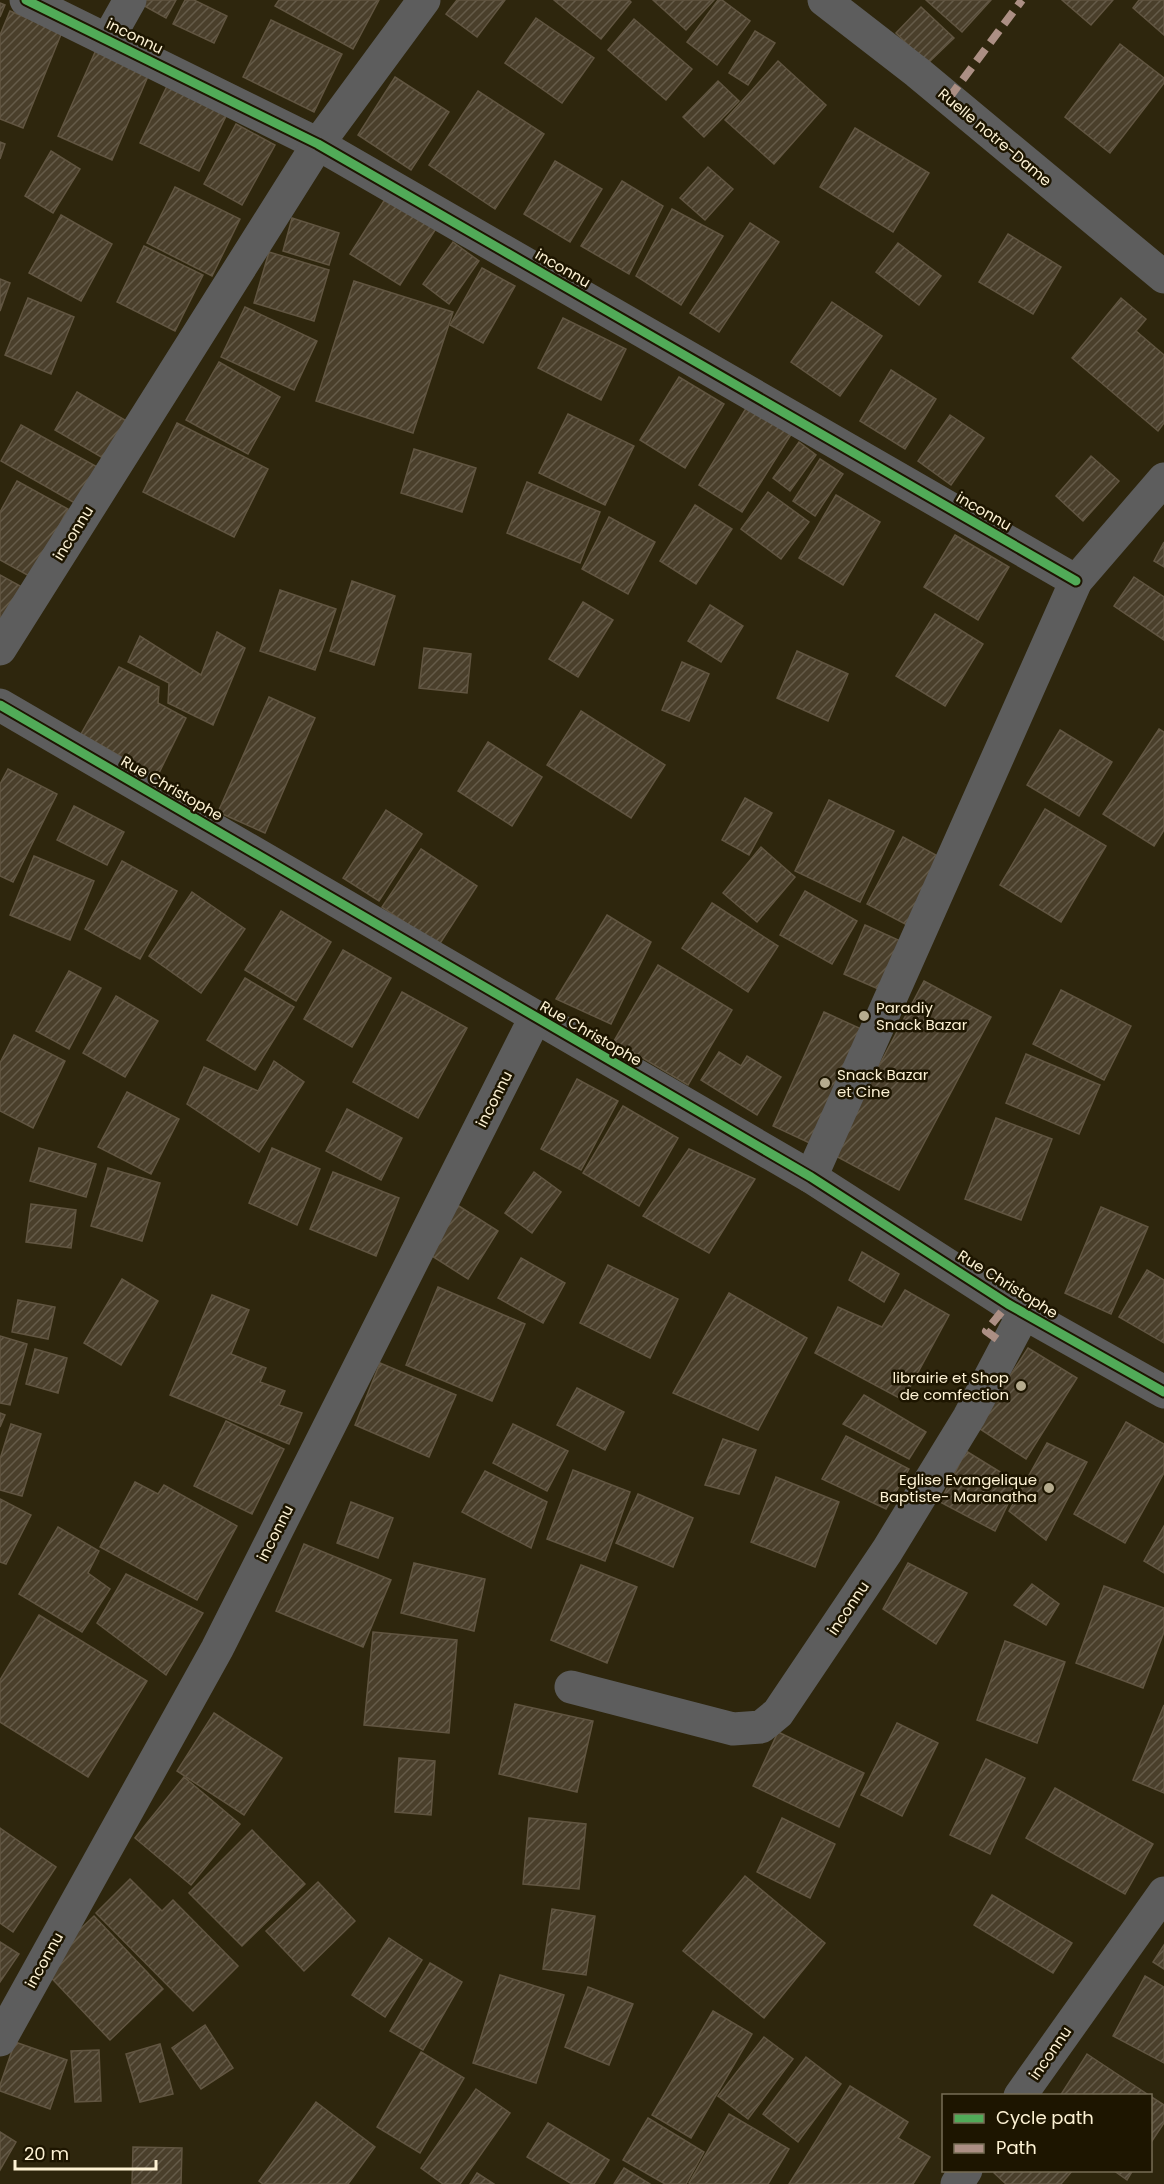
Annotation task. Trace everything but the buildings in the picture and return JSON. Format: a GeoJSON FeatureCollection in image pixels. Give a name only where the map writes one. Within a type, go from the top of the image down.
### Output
{"type":"FeatureCollection","features":[{"type":"Feature","properties":{"kind":"street","name":"inconnu"},"geometry":{"type":"LineString","coordinates":[[26,0],[318,144],[1076,580]]}},
{"type":"Feature","properties":{"kind":"street","name":"inconnu"},"geometry":{"type":"LineString","coordinates":[[108,39],[130,0]]}},
{"type":"Feature","properties":{"kind":"street","name":"inconnu"},"geometry":{"type":"LineString","coordinates":[[0,649],[318,144],[424,0]]}},
{"type":"Feature","properties":{"kind":"street","name":"Ruelle notre-Dame"},"geometry":{"type":"LineString","coordinates":[[824,0],[917,72],[1164,277]]}},
{"type":"Feature","properties":{"kind":"street"},"geometry":{"type":"LineString","coordinates":[[811,1177],[1076,580],[1164,478]]}},
{"type":"Feature","properties":{"kind":"street","name":"Rue Christophe"},"geometry":{"type":"LineString","coordinates":[[0,705],[811,1177],[1024,1313],[1164,1392]]}},
{"type":"Feature","properties":{"kind":"street","name":"inconnu"},"geometry":{"type":"LineString","coordinates":[[0,2040],[217,1649],[535,1018]]}},
{"type":"Feature","properties":{"kind":"street","name":"inconnu"},"geometry":{"type":"LineString","coordinates":[[571,1687],[733,1729],[761,1727],[778,1713],[887,1551],[969,1417],[1024,1313]]}},
{"type":"Feature","properties":{"kind":"street","name":"inconnu"},"geometry":{"type":"LineString","coordinates":[[1021,2094],[1164,1893]]}},
{"type":"Feature","properties":{"kind":"marked path"},"geometry":{"type":"LineString","coordinates":[[949,98],[1022,0]]}},
{"type":"Feature","properties":{"kind":"marked path"},"geometry":{"type":"LineString","coordinates":[[997,1339],[986,1331],[1008,1304]]}},
{"type":"Feature","properties":{"kind":"cycle path"},"geometry":{"type":"LineString","coordinates":[[26,0],[318,144],[1076,581]]}},
{"type":"Feature","properties":{"kind":"cycle path"},"geometry":{"type":"LineString","coordinates":[[0,705],[811,1177],[1008,1304],[1164,1392]]}},
{"type":"Feature","properties":{"kind":"place","name":"Paradiy Snack Bazar"},"geometry":{"type":"Point","coordinates":[864,1016]}},
{"type":"Feature","properties":{"kind":"place","name":"Snack Bazar et Cine"},"geometry":{"type":"Point","coordinates":[825,1083]}},
{"type":"Feature","properties":{"kind":"place","name":"librairie et Shop de comfection"},"geometry":{"type":"Point","coordinates":[1021,1386]}},
{"type":"Feature","properties":{"kind":"place","name":"Eglise Evangelique Baptiste- Maranatha"},"geometry":{"type":"Point","coordinates":[1049,1488]}}]}
